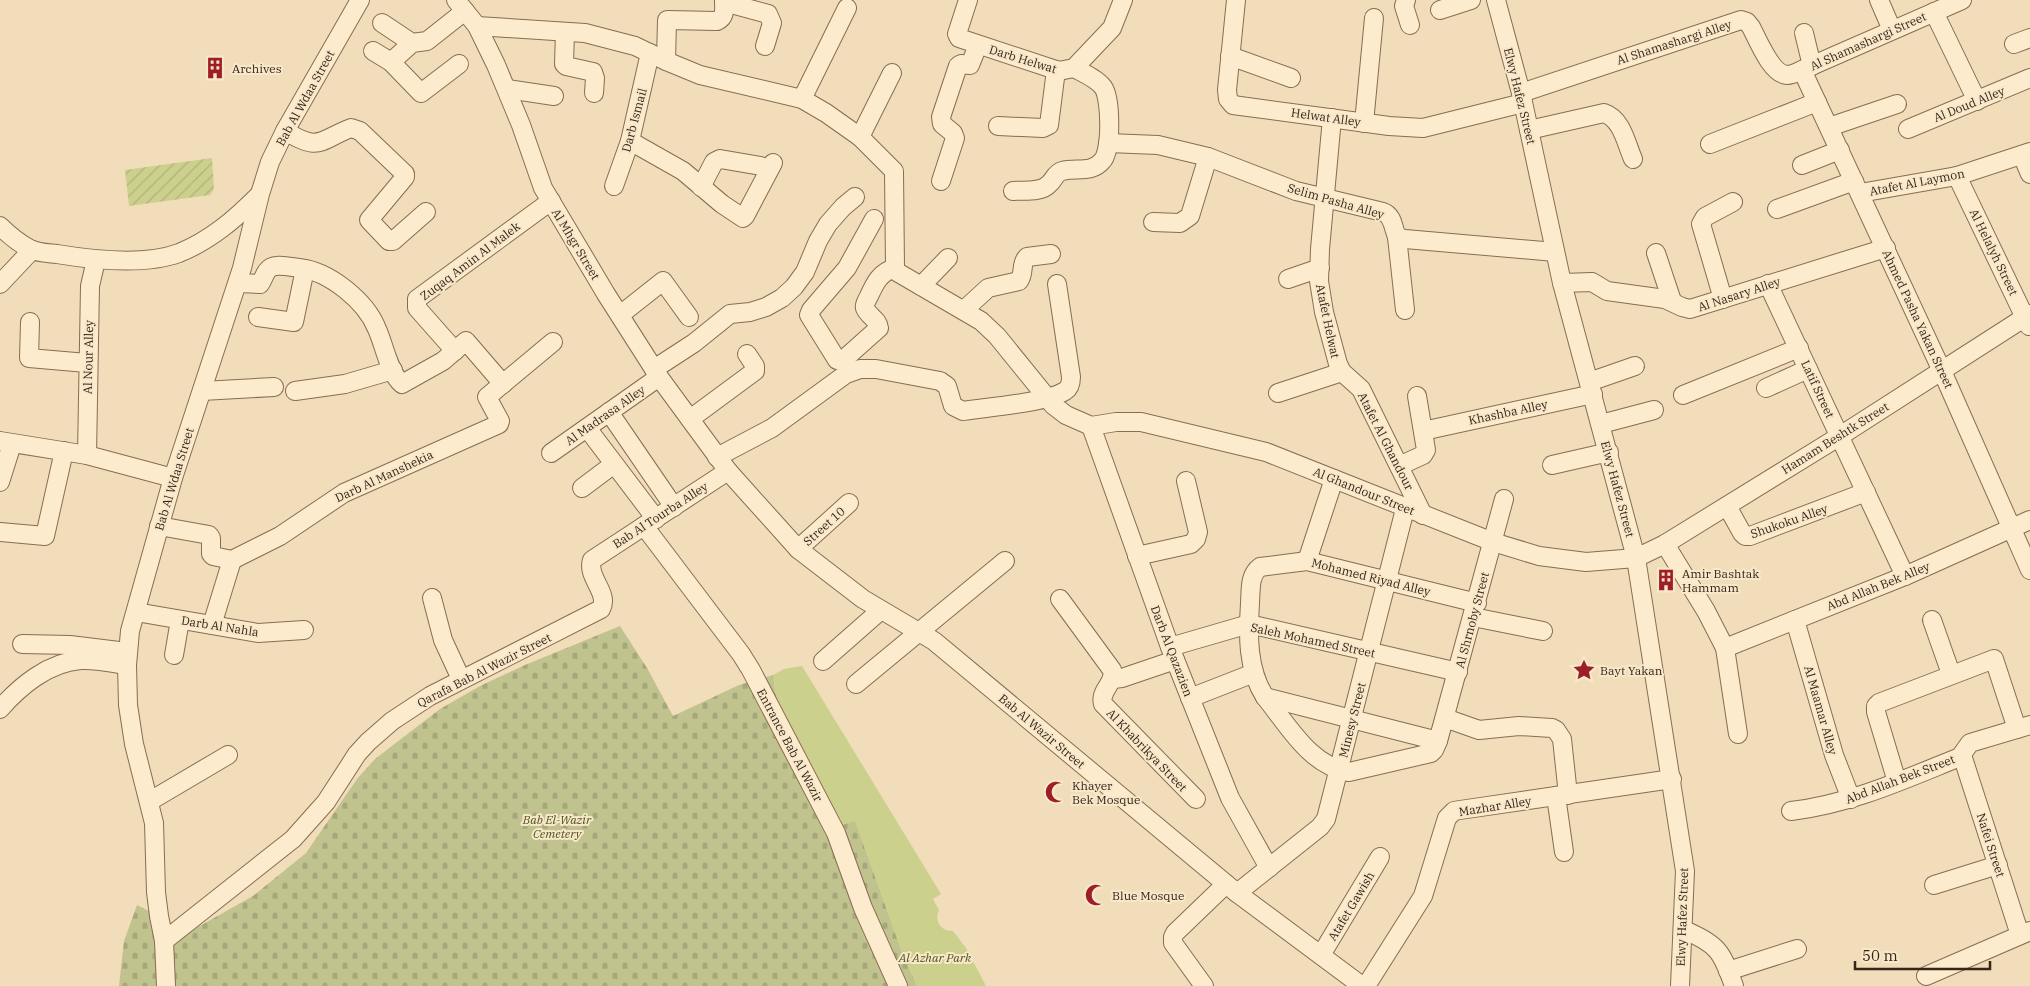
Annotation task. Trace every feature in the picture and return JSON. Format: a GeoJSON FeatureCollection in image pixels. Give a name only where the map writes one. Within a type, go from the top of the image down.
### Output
{"type":"FeatureCollection","features":[{"type":"Feature","properties":{"kind":"street","name":"Bab Al Wdaa Street"},"geometry":{"type":"LineString","coordinates":[[166,986],[164,941],[158,916],[156,892],[156,845],[150,801],[130,724],[127,658],[130,632],[173,478],[238,283],[270,162],[285,131],[360,0]]}},
{"type":"Feature","properties":{"kind":"street","name":"Darb Helwat"},"geometry":{"type":"LineString","coordinates":[[968,0],[957,34],[960,39],[1056,70],[1074,68],[1112,28],[1124,0]]}},
{"type":"Feature","properties":{"kind":"street","name":"Helwat Alley"},"geometry":{"type":"LineString","coordinates":[[1236,0],[1227,95],[1233,105],[1364,123],[1423,128],[1522,98]]}},
{"type":"Feature","properties":{"kind":"street"},"geometry":{"type":"LineString","coordinates":[[1406,0],[1404,6],[1410,25]]}},
{"type":"Feature","properties":{"kind":"street"},"geometry":{"type":"LineString","coordinates":[[1440,10],[1471,0]]}},
{"type":"Feature","properties":{"kind":"street","name":"Elwy Hafez Street"},"geometry":{"type":"LineString","coordinates":[[1496,0],[1522,98],[1562,283],[1636,558],[1685,871],[1684,930],[1680,986]]}},
{"type":"Feature","properties":{"kind":"street"},"geometry":{"type":"LineString","coordinates":[[1879,0],[1892,30]]}},
{"type":"Feature","properties":{"kind":"street","name":"Al Shamashargi Street"},"geometry":{"type":"LineString","coordinates":[[1807,68],[1962,0]]}},
{"type":"Feature","properties":{"kind":"street"},"geometry":{"type":"LineString","coordinates":[[724,1],[768,14],[772,23],[765,46]]}},
{"type":"Feature","properties":{"kind":"street","name":"Darb Ismail"},"geometry":{"type":"LineString","coordinates":[[614,186],[658,57],[667,20],[721,20],[724,14],[724,1]]}},
{"type":"Feature","properties":{"kind":"street"},"geometry":{"type":"LineString","coordinates":[[391,62],[412,43],[427,41],[461,6]]}},
{"type":"Feature","properties":{"kind":"street","name":"Al Mhgr Street"},"geometry":{"type":"LineString","coordinates":[[461,6],[477,26],[507,88],[533,162],[550,201],[657,373],[723,464]]}},
{"type":"Feature","properties":{"kind":"street"},"geometry":{"type":"LineString","coordinates":[[802,99],[847,8]]}},
{"type":"Feature","properties":{"kind":"street"},"geometry":{"type":"LineString","coordinates":[[1934,12],[1977,101]]}},
{"type":"Feature","properties":{"kind":"street"},"geometry":{"type":"LineString","coordinates":[[1364,123],[1374,18]]}},
{"type":"Feature","properties":{"kind":"street","name":"Al Shamashargi Alley"},"geometry":{"type":"LineString","coordinates":[[1522,98],[1741,20],[1747,22],[1773,68],[1787,75],[1807,68]]}},
{"type":"Feature","properties":{"kind":"street"},"geometry":{"type":"LineString","coordinates":[[382,23],[412,43]]}},
{"type":"Feature","properties":{"kind":"street"},"geometry":{"type":"LineString","coordinates":[[477,26],[585,33],[615,40],[700,75],[802,99],[826,114],[860,137],[894,171],[895,268],[903,277],[981,321],[997,336],[1046,398],[1066,415],[1091,426]]}},
{"type":"Feature","properties":{"kind":"street"},"geometry":{"type":"LineString","coordinates":[[565,32],[564,64],[593,72],[595,78],[594,93]]}},
{"type":"Feature","properties":{"kind":"street","name":"Ahmed Pasha Yakan Street"},"geometry":{"type":"LineString","coordinates":[[1804,33],[1807,68],[1817,102],[1942,371],[2030,570]]}},
{"type":"Feature","properties":{"kind":"street"},"geometry":{"type":"LineString","coordinates":[[941,181],[955,138],[953,133],[942,124],[941,117],[958,66],[962,64],[970,65],[978,45]]}},
{"type":"Feature","properties":{"kind":"street"},"geometry":{"type":"LineString","coordinates":[[373,51],[391,62],[421,93],[458,64]]}},
{"type":"Feature","properties":{"kind":"street"},"geometry":{"type":"LineString","coordinates":[[1230,56],[1291,78]]}},
{"type":"Feature","properties":{"kind":"street"},"geometry":{"type":"LineString","coordinates":[[1012,191],[1044,189],[1062,171],[1087,170],[1102,162],[1108,143],[1106,94],[1096,81],[1074,68]]}},
{"type":"Feature","properties":{"kind":"street"},"geometry":{"type":"LineString","coordinates":[[998,126],[1043,128],[1049,125],[1056,70]]}},
{"type":"Feature","properties":{"kind":"street"},"geometry":{"type":"LineString","coordinates":[[860,137],[892,73]]}},
{"type":"Feature","properties":{"kind":"street","name":"Al Doud Alley"},"geometry":{"type":"LineString","coordinates":[[1908,128],[2030,78]]}},
{"type":"Feature","properties":{"kind":"street"},"geometry":{"type":"LineString","coordinates":[[507,88],[554,96]]}},
{"type":"Feature","properties":{"kind":"street"},"geometry":{"type":"LineString","coordinates":[[1710,144],[1817,102]]}},
{"type":"Feature","properties":{"kind":"street"},"geometry":{"type":"LineString","coordinates":[[1829,126],[1897,104]]}},
{"type":"Feature","properties":{"kind":"street"},"geometry":{"type":"LineString","coordinates":[[1529,130],[1604,113],[1610,115],[1618,124],[1632,159]]}},
{"type":"Feature","properties":{"kind":"street","name":"Atafet Helwat"},"geometry":{"type":"LineString","coordinates":[[1332,118],[1320,268],[1324,312],[1338,364],[1342,372]]}},
{"type":"Feature","properties":{"kind":"street"},"geometry":{"type":"LineString","coordinates":[[285,131],[303,142],[313,144],[320,144],[351,128],[360,131],[405,174],[405,177],[369,220],[389,241],[393,241],[426,212]]}},
{"type":"Feature","properties":{"kind":"street"},"geometry":{"type":"LineString","coordinates":[[630,141],[682,171],[701,187],[722,204],[744,217],[767,165],[720,159],[714,162],[701,187]]}},
{"type":"Feature","properties":{"kind":"street","name":"Selim Pasha Alley"},"geometry":{"type":"LineString","coordinates":[[1108,143],[1158,145],[1208,157],[1296,191],[1388,213],[1397,237]]}},
{"type":"Feature","properties":{"kind":"street"},"geometry":{"type":"LineString","coordinates":[[1802,165],[1840,150]]}},
{"type":"Feature","properties":{"kind":"street"},"geometry":{"type":"LineString","coordinates":[[2026,154],[2030,174]]}},
{"type":"Feature","properties":{"kind":"street","name":"Atafet Al Laymon"},"geometry":{"type":"LineString","coordinates":[[1777,209],[1857,187],[1957,176],[2026,154]]}},
{"type":"Feature","properties":{"kind":"street"},"geometry":{"type":"LineString","coordinates":[[1154,222],[1180,223],[1190,216],[1208,157]]}},
{"type":"Feature","properties":{"kind":"street","name":"Al Helalyh Street"},"geometry":{"type":"LineString","coordinates":[[1957,176],[2028,320]]}},
{"type":"Feature","properties":{"kind":"street"},"geometry":{"type":"LineString","coordinates":[[0,226],[13,238],[32,250],[96,260],[135,260],[177,253],[206,240],[232,221],[260,194]]}},
{"type":"Feature","properties":{"kind":"street","name":"Al Madrasa Alley"},"geometry":{"type":"LineString","coordinates":[[551,453],[609,412],[730,314],[750,312],[766,307],[782,298],[794,287],[805,272],[818,241],[828,224],[855,197]]}},
{"type":"Feature","properties":{"kind":"street","name":"Zuqaq Amin Al Malek"},"geometry":{"type":"LineString","coordinates":[[455,351],[418,308],[417,299],[550,201]]}},
{"type":"Feature","properties":{"kind":"street"},"geometry":{"type":"LineString","coordinates":[[1723,299],[1701,224],[1705,216],[1733,202]]}},
{"type":"Feature","properties":{"kind":"street"},"geometry":{"type":"LineString","coordinates":[[874,219],[847,268],[811,310],[809,316],[837,360],[842,361],[879,328],[865,305],[876,281],[888,270],[895,268]]}},
{"type":"Feature","properties":{"kind":"street"},"geometry":{"type":"LineString","coordinates":[[1405,310],[1397,237],[1555,252]]}},
{"type":"Feature","properties":{"kind":"street","name":"Al Nasary Alley"},"geometry":{"type":"LineString","coordinates":[[1562,283],[1592,282],[1607,291],[1665,299],[1690,309],[1886,248]]}},
{"type":"Feature","properties":{"kind":"street"},"geometry":{"type":"LineString","coordinates":[[0,284],[32,250]]}},
{"type":"Feature","properties":{"kind":"street"},"geometry":{"type":"LineString","coordinates":[[1656,253],[1672,301]]}},
{"type":"Feature","properties":{"kind":"street"},"geometry":{"type":"LineString","coordinates":[[964,310],[988,288],[1018,281],[1022,275],[1023,263],[1027,257],[1051,254]]}},
{"type":"Feature","properties":{"kind":"street"},"geometry":{"type":"LineString","coordinates":[[921,286],[948,258]]}},
{"type":"Feature","properties":{"kind":"street","name":"Al Nour Alley"},"geometry":{"type":"LineString","coordinates":[[87,455],[87,363],[90,286],[96,260]]}},
{"type":"Feature","properties":{"kind":"street"},"geometry":{"type":"LineString","coordinates":[[238,283],[260,284],[267,270],[273,266],[306,269],[340,285],[362,304],[378,330],[393,370],[400,382],[405,384],[443,361],[466,341],[503,384],[553,342]]}},
{"type":"Feature","properties":{"kind":"street"},"geometry":{"type":"LineString","coordinates":[[1288,279],[1320,268]]}},
{"type":"Feature","properties":{"kind":"street"},"geometry":{"type":"LineString","coordinates":[[258,317],[294,322],[306,269]]}},
{"type":"Feature","properties":{"kind":"street"},"geometry":{"type":"LineString","coordinates":[[620,315],[663,281],[689,317]]}},
{"type":"Feature","properties":{"kind":"street"},"geometry":{"type":"LineString","coordinates":[[1046,398],[1066,390],[1071,384],[1056,284]]}},
{"type":"Feature","properties":{"kind":"street","name":"Latif Street"},"geometry":{"type":"LineString","coordinates":[[1768,284],[1905,576]]}},
{"type":"Feature","properties":{"kind":"street","name":"Hamam Beshtk Street"},"geometry":{"type":"LineString","coordinates":[[1636,558],[1665,544],[1942,371],[2028,320]]}},
{"type":"Feature","properties":{"kind":"street"},"geometry":{"type":"LineString","coordinates":[[30,322],[29,358],[87,363]]}},
{"type":"Feature","properties":{"kind":"street"},"geometry":{"type":"LineString","coordinates":[[1683,395],[1798,348]]}},
{"type":"Feature","properties":{"kind":"street"},"geometry":{"type":"LineString","coordinates":[[690,419],[754,371],[755,366],[747,354]]}},
{"type":"Feature","properties":{"kind":"street","name":"Khashba Alley"},"geometry":{"type":"LineString","coordinates":[[1424,431],[1591,388],[1635,366]]}},
{"type":"Feature","properties":{"kind":"street","name":"Bab Al Tourba Alley"},"geometry":{"type":"LineString","coordinates":[[592,560],[674,507],[723,464],[846,374],[860,369],[876,369],[940,380],[947,386],[953,406],[963,411],[1046,398]]}},
{"type":"Feature","properties":{"kind":"street"},"geometry":{"type":"LineString","coordinates":[[1766,388],[1808,369]]}},
{"type":"Feature","properties":{"kind":"street"},"geometry":{"type":"LineString","coordinates":[[296,391],[345,384],[393,370]]}},
{"type":"Feature","properties":{"kind":"street"},"geometry":{"type":"LineString","coordinates":[[1278,393],[1342,372]]}},
{"type":"Feature","properties":{"kind":"street","name":"Atafet Al Ghandour"},"geometry":{"type":"LineString","coordinates":[[1342,372],[1361,389],[1423,515]]}},
{"type":"Feature","properties":{"kind":"street","name":"Darb Al Manshekia"},"geometry":{"type":"LineString","coordinates":[[232,560],[280,536],[344,493],[498,424],[500,421],[487,397],[503,384]]}},
{"type":"Feature","properties":{"kind":"street"},"geometry":{"type":"LineString","coordinates":[[202,391],[274,388]]}},
{"type":"Feature","properties":{"kind":"street"},"geometry":{"type":"LineString","coordinates":[[1399,466],[1425,452],[1427,447],[1417,396]]}},
{"type":"Feature","properties":{"kind":"street"},"geometry":{"type":"LineString","coordinates":[[1601,424],[1654,410]]}},
{"type":"Feature","properties":{"kind":"street"},"geometry":{"type":"LineString","coordinates":[[609,412],[674,507]]}},
{"type":"Feature","properties":{"kind":"street","name":"Al Ghandour Street"},"geometry":{"type":"LineString","coordinates":[[1091,426],[1116,422],[1141,422],[1266,452],[1405,509],[1493,542],[1538,556],[1586,562],[1636,558]]}},
{"type":"Feature","properties":{"kind":"street","name":"Darb Al Qazazien"},"geometry":{"type":"LineString","coordinates":[[1091,426],[1173,653],[1230,798],[1269,868]]}},
{"type":"Feature","properties":{"kind":"street","name":"Entrance Bab Al Wazir"},"geometry":{"type":"LineString","coordinates":[[587,428],[614,464],[650,522],[741,654],[760,686],[836,833],[862,908],[898,986]]}},
{"type":"Feature","properties":{"kind":"street"},"geometry":{"type":"LineString","coordinates":[[0,482],[6,442],[87,455],[173,478]]}},
{"type":"Feature","properties":{"kind":"street"},"geometry":{"type":"LineString","coordinates":[[0,532],[44,536],[64,452]]}},
{"type":"Feature","properties":{"kind":"street"},"geometry":{"type":"LineString","coordinates":[[1552,465],[1609,452]]}},
{"type":"Feature","properties":{"kind":"street"},"geometry":{"type":"LineString","coordinates":[[582,488],[614,464]]}},
{"type":"Feature","properties":{"kind":"street","name":"Bab Al Wazir Street"},"geometry":{"type":"LineString","coordinates":[[723,464],[798,549],[862,599],[919,631],[934,642],[1232,888],[1362,986]]}},
{"type":"Feature","properties":{"kind":"street"},"geometry":{"type":"LineString","coordinates":[[1307,561],[1334,479]]}},
{"type":"Feature","properties":{"kind":"street"},"geometry":{"type":"LineString","coordinates":[[1138,556],[1191,544],[1196,539],[1198,532],[1186,481]]}},
{"type":"Feature","properties":{"kind":"street","name":"Shukoku Alley"},"geometry":{"type":"LineString","coordinates":[[1727,506],[1742,533],[1745,536],[1750,536],[1866,492]]}},
{"type":"Feature","properties":{"kind":"street","name":"Al Shrnoby Street"},"geometry":{"type":"LineString","coordinates":[[1438,742],[1504,499]]}},
{"type":"Feature","properties":{"kind":"street","name":"Street 10"},"geometry":{"type":"LineString","coordinates":[[798,549],[849,503]]}},
{"type":"Feature","properties":{"kind":"street","name":"Minesy Street"},"geometry":{"type":"LineString","coordinates":[[1204,986],[1173,943],[1172,937],[1175,932],[1232,888],[1269,868],[1320,828],[1326,819],[1405,509]]}},
{"type":"Feature","properties":{"kind":"street","name":"Abd Allah Bek Alley"},"geometry":{"type":"LineString","coordinates":[[1725,648],[1905,576],[2030,520]]}},
{"type":"Feature","properties":{"kind":"street"},"geometry":{"type":"LineString","coordinates":[[159,526],[209,535],[211,538],[211,555],[232,560],[212,625]]}},
{"type":"Feature","properties":{"kind":"street"},"geometry":{"type":"LineString","coordinates":[[1665,544],[1706,611],[1725,648],[1738,734]]}},
{"type":"Feature","properties":{"kind":"street","name":"Qarafa Bab Al Wazir Street"},"geometry":{"type":"LineString","coordinates":[[164,941],[293,839],[326,802],[357,754],[380,730],[406,711],[461,679],[601,609],[603,598],[590,569],[592,560]]}},
{"type":"Feature","properties":{"kind":"street"},"geometry":{"type":"LineString","coordinates":[[856,684],[1005,561]]}},
{"type":"Feature","properties":{"kind":"street","name":"Mohamed Riyad Alley"},"geometry":{"type":"LineString","coordinates":[[1249,624],[1252,579],[1256,570],[1265,566],[1307,561],[1387,581],[1543,631]]}},
{"type":"Feature","properties":{"kind":"street"},"geometry":{"type":"LineString","coordinates":[[432,598],[443,640],[461,679]]}},
{"type":"Feature","properties":{"kind":"street"},"geometry":{"type":"LineString","coordinates":[[1060,599],[1112,670],[1112,679]]}},
{"type":"Feature","properties":{"kind":"street"},"geometry":{"type":"LineString","coordinates":[[823,661],[881,610]]}},
{"type":"Feature","properties":{"kind":"street","name":"Darb Al Nahla"},"geometry":{"type":"LineString","coordinates":[[136,612],[258,633],[304,630]]}},
{"type":"Feature","properties":{"kind":"street"},"geometry":{"type":"LineString","coordinates":[[174,655],[180,620]]}},
{"type":"Feature","properties":{"kind":"street","name":"Al Maamar Alley"},"geometry":{"type":"LineString","coordinates":[[1795,620],[1834,755],[1851,799]]}},
{"type":"Feature","properties":{"kind":"street"},"geometry":{"type":"LineString","coordinates":[[1932,620],[1951,674]]}},
{"type":"Feature","properties":{"kind":"street"},"geometry":{"type":"LineString","coordinates":[[1249,624],[1250,646],[1258,686],[1265,697],[1319,761],[1339,770],[1349,772],[1426,755],[1434,750],[1438,742],[1265,697]]}},
{"type":"Feature","properties":{"kind":"street","name":"Saleh Mohamed Street"},"geometry":{"type":"LineString","coordinates":[[1112,679],[1122,678],[1173,653],[1249,624],[1458,672]]}},
{"type":"Feature","properties":{"kind":"street"},"geometry":{"type":"LineString","coordinates":[[22,644],[70,644],[127,658]]}},
{"type":"Feature","properties":{"kind":"street"},"geometry":{"type":"LineString","coordinates":[[2,705],[31,680],[63,664],[80,660],[127,658]]}},
{"type":"Feature","properties":{"kind":"street"},"geometry":{"type":"LineString","coordinates":[[1897,782],[1876,712],[1876,706],[1879,702],[1994,659],[2024,727]]}},
{"type":"Feature","properties":{"kind":"street"},"geometry":{"type":"LineString","coordinates":[[1190,698],[1254,673]]}},
{"type":"Feature","properties":{"kind":"street","name":"Al Khabrikya Street"},"geometry":{"type":"LineString","coordinates":[[1112,679],[1102,694],[1103,704],[1196,799]]}},
{"type":"Feature","properties":{"kind":"street"},"geometry":{"type":"LineString","coordinates":[[1445,718],[1479,730],[1519,726],[1552,728],[1560,734],[1563,744],[1564,852]]}},
{"type":"Feature","properties":{"kind":"street","name":"Abd Allah Bek Street"},"geometry":{"type":"LineString","coordinates":[[1791,811],[1817,808],[1851,799],[1962,755],[1970,743],[2024,727]]}},
{"type":"Feature","properties":{"kind":"street"},"geometry":{"type":"LineString","coordinates":[[150,801],[228,755]]}},
{"type":"Feature","properties":{"kind":"street","name":"Nafei Street"},"geometry":{"type":"LineString","coordinates":[[1962,755],[1998,865],[2025,933]]}},
{"type":"Feature","properties":{"kind":"street","name":"Mazhar Alley"},"geometry":{"type":"LineString","coordinates":[[1366,986],[1423,896],[1435,862],[1445,822],[1450,814],[1460,810],[1672,779]]}},
{"type":"Feature","properties":{"kind":"street","name":"Atafet Gawish"},"geometry":{"type":"LineString","coordinates":[[1321,955],[1380,857]]}},
{"type":"Feature","properties":{"kind":"street"},"geometry":{"type":"LineString","coordinates":[[1934,885],[1998,865]]}},
{"type":"Feature","properties":{"kind":"street"},"geometry":{"type":"LineString","coordinates":[[1684,930],[1705,939],[1717,949],[1731,978],[1797,949]]}},
{"type":"Feature","properties":{"kind":"street"},"geometry":{"type":"LineString","coordinates":[[1926,976],[2025,933]]}},
{"type":"Feature","properties":{"kind":"green space"},"geometry":{"type":"Polygon","coordinates":[[[212,158],[214,189],[210,195],[129,206],[125,170],[212,158]]]}},
{"type":"Feature","properties":{"kind":"green space","name":"Bab El-Wazir Cemetery"},"geometry":{"type":"Polygon","coordinates":[[[620,626],[647,668],[673,716],[739,685],[773,675],[776,696],[781,709],[842,825],[855,820],[902,952],[917,986],[119,986],[124,941],[137,905],[189,932],[253,896],[306,853],[357,779],[375,759],[440,709],[480,686],[525,665],[620,626]]]}},
{"type":"Feature","properties":{"kind":"green space","name":"Al Azhar Park"},"geometry":{"type":"Polygon","coordinates":[[[802,666],[941,894],[933,899],[939,910],[937,918],[939,925],[948,931],[953,931],[966,948],[986,986],[917,986],[902,952],[855,821],[842,825],[776,696],[773,675],[784,669],[802,666]]]}},
{"type":"Feature","properties":{"kind":"place","name":"Archives"},"geometry":{"type":"Point","coordinates":[215,68]}},
{"type":"Feature","properties":{"kind":"place","name":"Amir Bashtak Hammam"},"geometry":{"type":"Point","coordinates":[1666,580]}},
{"type":"Feature","properties":{"kind":"place","name":"Bayt Yakan"},"geometry":{"type":"Point","coordinates":[1584,670]}},
{"type":"Feature","properties":{"kind":"place","name":"Khayer Bek Mosque"},"geometry":{"type":"Point","coordinates":[1056,792]}},
{"type":"Feature","properties":{"kind":"place","name":"Blue Mosque"},"geometry":{"type":"Point","coordinates":[1096,895]}}]}
